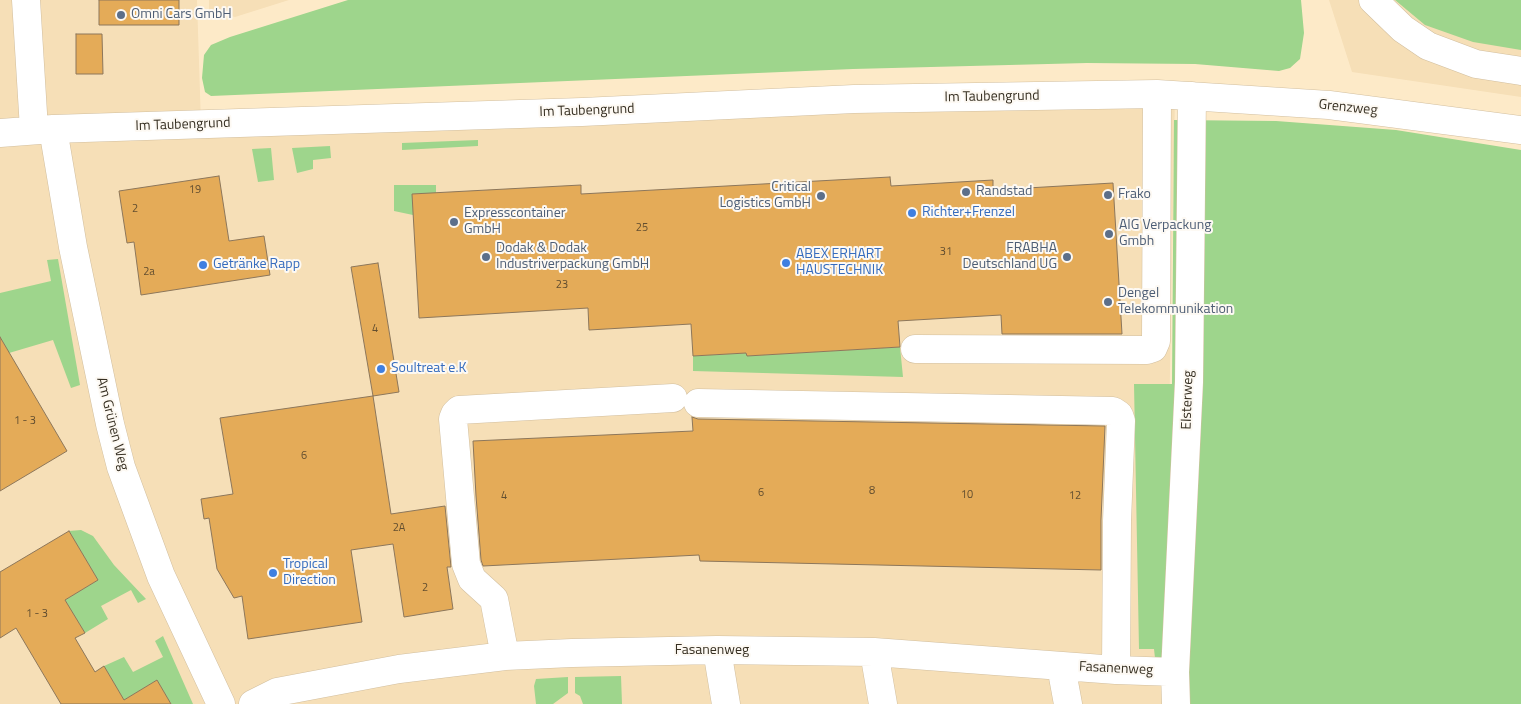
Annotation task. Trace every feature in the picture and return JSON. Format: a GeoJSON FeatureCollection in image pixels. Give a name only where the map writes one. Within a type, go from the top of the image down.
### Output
{"type":"FeatureCollection","features":[{"type":"Feature","properties":{"kind":"street","name":"Am Grünen Weg"},"geometry":{"type":"LineString","coordinates":[[26,0],[43,129],[73,247],[110,424],[121,467],[161,576],[221,704]]}},
{"type":"Feature","properties":{"kind":"street"},"geometry":{"type":"LineString","coordinates":[[1373,0],[1403,30],[1428,46],[1476,64],[1521,71]]}},
{"type":"Feature","properties":{"kind":"street","name":"Im Taubengrund"},"geometry":{"type":"LineString","coordinates":[[0,133],[43,129],[562,112],[854,99],[1175,95]]}},
{"type":"Feature","properties":{"kind":"street"},"geometry":{"type":"LineString","coordinates":[[915,350],[1146,350],[1153,348],[1156,340],[1175,95]]}},
{"type":"Feature","properties":{"kind":"street","name":"Grenzweg"},"geometry":{"type":"LineString","coordinates":[[1175,95],[1329,105],[1521,130]]}},
{"type":"Feature","properties":{"kind":"street","name":"Elsterweg"},"geometry":{"type":"LineString","coordinates":[[1175,95],[1189,382],[1175,672],[1176,704]]}},
{"type":"Feature","properties":{"kind":"street"},"geometry":{"type":"LineString","coordinates":[[505,656],[494,599],[472,579],[466,564],[453,419],[455,414],[459,410],[686,401],[1113,411],[1119,415],[1120,421],[1116,670]]}},
{"type":"Feature","properties":{"kind":"street"},"geometry":{"type":"LineString","coordinates":[[717,650],[726,704]]}},
{"type":"Feature","properties":{"kind":"street","name":"Fasanenweg"},"geometry":{"type":"LineString","coordinates":[[253,704],[277,692],[399,669],[505,656],[572,653],[717,650],[874,652],[1116,670],[1175,672]]}},
{"type":"Feature","properties":{"kind":"street"},"geometry":{"type":"LineString","coordinates":[[874,652],[883,704]]}},
{"type":"Feature","properties":{"kind":"street"},"geometry":{"type":"LineString","coordinates":[[1061,666],[1068,704]]}},
{"type":"Feature","properties":{"kind":"shaded area"},"geometry":{"type":"Polygon","coordinates":[[[0,0],[197,0],[201,124],[1175,95],[1164,704],[0,704],[0,0]]]}},
{"type":"Feature","properties":{"kind":"shaded area"},"geometry":{"type":"Polygon","coordinates":[[[209,0],[289,0],[235,17],[209,11],[209,0]]]}},
{"type":"Feature","properties":{"kind":"shaded area"},"geometry":{"type":"Polygon","coordinates":[[[1329,0],[1521,0],[1521,97],[1352,72],[1329,0]]]}},
{"type":"Feature","properties":{"kind":"green space"},"geometry":{"type":"Polygon","coordinates":[[[348,0],[1301,0],[1304,33],[1300,59],[1290,68],[1279,71],[1195,64],[1087,63],[853,69],[211,96],[205,92],[202,78],[204,55],[211,45],[230,37],[348,0]]]}},
{"type":"Feature","properties":{"kind":"green space"},"geometry":{"type":"Polygon","coordinates":[[[1395,0],[1521,0],[1521,50],[1473,42],[1425,25],[1395,0]]]}},
{"type":"Feature","properties":{"kind":"green space"},"geometry":{"type":"Polygon","coordinates":[[[1174,120],[1276,121],[1396,130],[1521,150],[1521,704],[1171,704],[1155,658],[1154,649],[1139,649],[1134,384],[1172,384],[1174,120]]]}},
{"type":"Feature","properties":{"kind":"green space"},"geometry":{"type":"Polygon","coordinates":[[[478,140],[478,146],[402,150],[402,143],[478,140]]]}},
{"type":"Feature","properties":{"kind":"green space"},"geometry":{"type":"Polygon","coordinates":[[[330,146],[331,158],[313,160],[313,169],[297,173],[292,148],[330,146]]]}},
{"type":"Feature","properties":{"kind":"green space"},"geometry":{"type":"Polygon","coordinates":[[[271,148],[274,180],[258,182],[252,149],[271,148]]]}},
{"type":"Feature","properties":{"kind":"green space"},"geometry":{"type":"Polygon","coordinates":[[[394,185],[436,185],[436,193],[413,215],[394,211],[394,185]]]}},
{"type":"Feature","properties":{"kind":"green space"},"geometry":{"type":"Polygon","coordinates":[[[58,259],[80,385],[71,388],[53,340],[9,353],[0,337],[0,293],[51,281],[47,260],[58,259]]]}},
{"type":"Feature","properties":{"kind":"green space"},"geometry":{"type":"Polygon","coordinates":[[[900,347],[903,377],[693,371],[693,356],[746,353],[747,356],[900,347]]]}},
{"type":"Feature","properties":{"kind":"green space"},"geometry":{"type":"Polygon","coordinates":[[[81,530],[93,536],[114,565],[146,599],[138,603],[131,590],[101,606],[108,619],[85,633],[65,600],[98,580],[69,531],[81,530]]]}},
{"type":"Feature","properties":{"kind":"green space"},"geometry":{"type":"Polygon","coordinates":[[[163,636],[193,704],[171,704],[157,680],[124,700],[104,666],[124,657],[133,672],[163,657],[155,641],[163,636]]]}},
{"type":"Feature","properties":{"kind":"green space"},"geometry":{"type":"Polygon","coordinates":[[[621,676],[622,704],[583,704],[580,696],[575,693],[575,677],[621,676]]]}},
{"type":"Feature","properties":{"kind":"green space"},"geometry":{"type":"Polygon","coordinates":[[[568,677],[568,693],[553,704],[536,704],[534,686],[536,679],[568,677]]]}},
{"type":"Feature","properties":{"kind":"building"},"geometry":{"type":"Polygon","coordinates":[[[99,0],[179,0],[179,25],[99,25],[99,0]]]}},
{"type":"Feature","properties":{"kind":"building"},"geometry":{"type":"Polygon","coordinates":[[[76,34],[102,34],[103,74],[76,74],[76,34]]]}},
{"type":"Feature","properties":{"kind":"building"},"geometry":{"type":"Polygon","coordinates":[[[219,176],[229,241],[264,236],[270,275],[141,295],[134,242],[127,243],[119,191],[219,176]]]}},
{"type":"Feature","properties":{"kind":"building"},"geometry":{"type":"Polygon","coordinates":[[[890,177],[891,186],[993,180],[993,190],[1113,183],[1122,334],[1002,334],[1001,315],[898,321],[900,347],[747,356],[746,353],[693,356],[691,324],[589,330],[588,308],[419,318],[412,194],[581,185],[581,194],[890,177]]]}},
{"type":"Feature","properties":{"kind":"building"},"geometry":{"type":"Polygon","coordinates":[[[378,263],[399,392],[373,396],[351,267],[378,263]]]}},
{"type":"Feature","properties":{"kind":"building"},"geometry":{"type":"Polygon","coordinates":[[[0,337],[67,451],[0,491],[0,337]]]}},
{"type":"Feature","properties":{"kind":"building"},"geometry":{"type":"Polygon","coordinates":[[[373,396],[391,514],[445,506],[451,567],[447,567],[453,609],[404,617],[393,544],[351,550],[362,622],[248,639],[242,596],[234,598],[217,569],[209,518],[204,519],[201,499],[233,494],[220,418],[373,396]]]}},
{"type":"Feature","properties":{"kind":"building"},"geometry":{"type":"Polygon","coordinates":[[[692,417],[698,419],[1105,426],[1101,570],[700,561],[699,555],[483,566],[481,560],[473,441],[693,431],[692,417]]]}},
{"type":"Feature","properties":{"kind":"building"},"geometry":{"type":"Polygon","coordinates":[[[69,531],[98,580],[65,600],[85,633],[75,638],[95,672],[104,666],[124,700],[157,680],[171,704],[61,704],[16,628],[0,638],[0,572],[69,531]]]}},
{"type":"Feature","properties":{"kind":"place","name":"Omni Cars GmbH"},"geometry":{"type":"Point","coordinates":[121,15]}},
{"type":"Feature","properties":{"kind":"place","name":"Randstad"},"geometry":{"type":"Point","coordinates":[966,192]}},
{"type":"Feature","properties":{"kind":"place","name":"Frako"},"geometry":{"type":"Point","coordinates":[1108,195]}},
{"type":"Feature","properties":{"kind":"place","name":"Critical Logistics GmbH"},"geometry":{"type":"Point","coordinates":[821,196]}},
{"type":"Feature","properties":{"kind":"place","name":"Richter+Frenzel"},"geometry":{"type":"Point","coordinates":[912,213]}},
{"type":"Feature","properties":{"kind":"place","name":"Expresscontainer GmbH"},"geometry":{"type":"Point","coordinates":[454,222]}},
{"type":"Feature","properties":{"kind":"place","name":"AIG Verpackung Gmbh"},"geometry":{"type":"Point","coordinates":[1109,234]}},
{"type":"Feature","properties":{"kind":"place","name":"Dodak & Dodak Industriverpackung GmbH"},"geometry":{"type":"Point","coordinates":[486,257]}},
{"type":"Feature","properties":{"kind":"place","name":"FRABHA Deutschland UG"},"geometry":{"type":"Point","coordinates":[1067,257]}},
{"type":"Feature","properties":{"kind":"place","name":"ABEX ERHART HAUSTECHNIK"},"geometry":{"type":"Point","coordinates":[786,263]}},
{"type":"Feature","properties":{"kind":"place","name":"Getränke Rapp"},"geometry":{"type":"Point","coordinates":[203,265]}},
{"type":"Feature","properties":{"kind":"place","name":"Dengel Telekommunikation"},"geometry":{"type":"Point","coordinates":[1108,302]}},
{"type":"Feature","properties":{"kind":"place","name":"Soultreat e.K"},"geometry":{"type":"Point","coordinates":[381,369]}},
{"type":"Feature","properties":{"kind":"place","name":"Tropical Direction"},"geometry":{"type":"Point","coordinates":[273,573]}}]}
